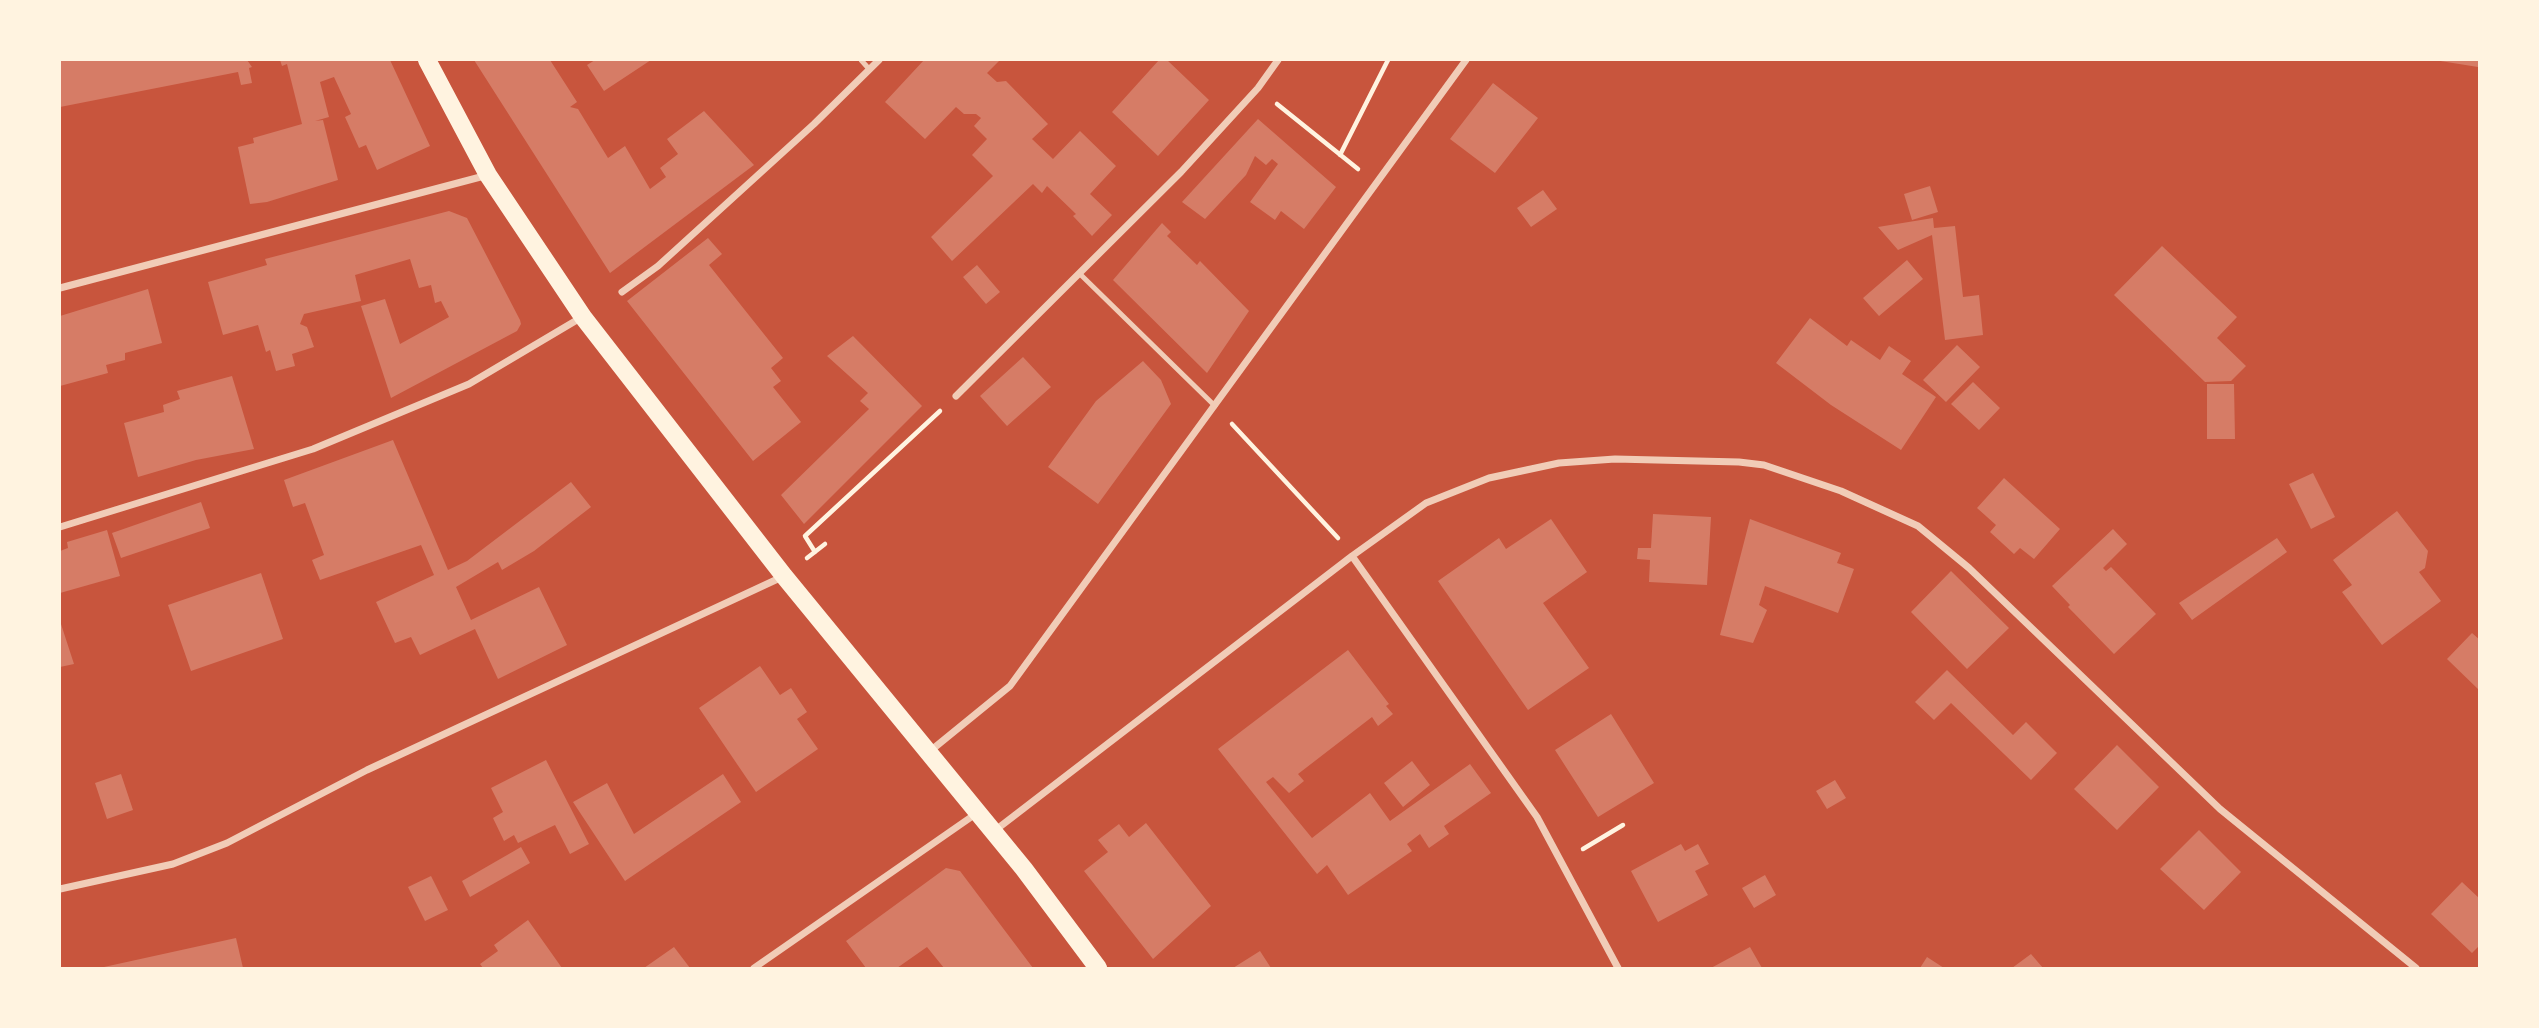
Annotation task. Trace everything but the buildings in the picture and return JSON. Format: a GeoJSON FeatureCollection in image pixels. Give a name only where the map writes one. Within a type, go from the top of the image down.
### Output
{"type":"FeatureCollection","features":[{"type":"Feature","properties":{"kind":"main road"},"geometry":{"type":"LineString","coordinates":[[427,60],[488,175],[583,317],[785,576],[993,832],[1098,968]]}},
{"type":"Feature","properties":{"kind":"street"},"geometry":{"type":"LineString","coordinates":[[622,292],[658,266],[879,60]]}},
{"type":"Feature","properties":{"kind":"street"},"geometry":{"type":"LineString","coordinates":[[956,396],[1181,173],[1258,88],[1278,60]]}},
{"type":"Feature","properties":{"kind":"street"},"geometry":{"type":"LineString","coordinates":[[929,753],[1010,686],[1466,60]]}},
{"type":"Feature","properties":{"kind":"street"},"geometry":{"type":"LineString","coordinates":[[60,288],[488,175]]}},
{"type":"Feature","properties":{"kind":"street"},"geometry":{"type":"LineString","coordinates":[[60,527],[313,449],[469,384],[583,317]]}},
{"type":"Feature","properties":{"kind":"street"},"geometry":{"type":"LineString","coordinates":[[993,832],[1352,556],[1426,503],[1489,478],[1559,463],[1615,459],[1739,462],[1764,465],[1841,491],[1918,526],[1969,568],[2220,809],[2416,968]]}},
{"type":"Feature","properties":{"kind":"street"},"geometry":{"type":"LineString","coordinates":[[1352,556],[1537,817],[1618,968]]}},
{"type":"Feature","properties":{"kind":"street"},"geometry":{"type":"LineString","coordinates":[[60,889],[173,864],[227,843],[367,770],[785,576]]}},
{"type":"Feature","properties":{"kind":"street"},"geometry":{"type":"LineString","coordinates":[[754,968],[977,813]]}},
{"type":"Feature","properties":{"kind":"lane"},"geometry":{"type":"LineString","coordinates":[[861,60],[870,70]]}},
{"type":"Feature","properties":{"kind":"lane"},"geometry":{"type":"LineString","coordinates":[[1081,275],[1215,406]]}},
{"type":"Feature","properties":{"kind":"path"},"geometry":{"type":"LineString","coordinates":[[1340,155],[1388,60]]}},
{"type":"Feature","properties":{"kind":"path"},"geometry":{"type":"LineString","coordinates":[[1258,88],[1377,183]]}},
{"type":"Feature","properties":{"kind":"path"},"geometry":{"type":"LineString","coordinates":[[815,552],[805,536],[956,396]]}},
{"type":"Feature","properties":{"kind":"path"},"geometry":{"type":"LineString","coordinates":[[1215,406],[1324,523]]}},
{"type":"Feature","properties":{"kind":"path"},"geometry":{"type":"LineString","coordinates":[[1580,852],[1623,825]]}}]}
